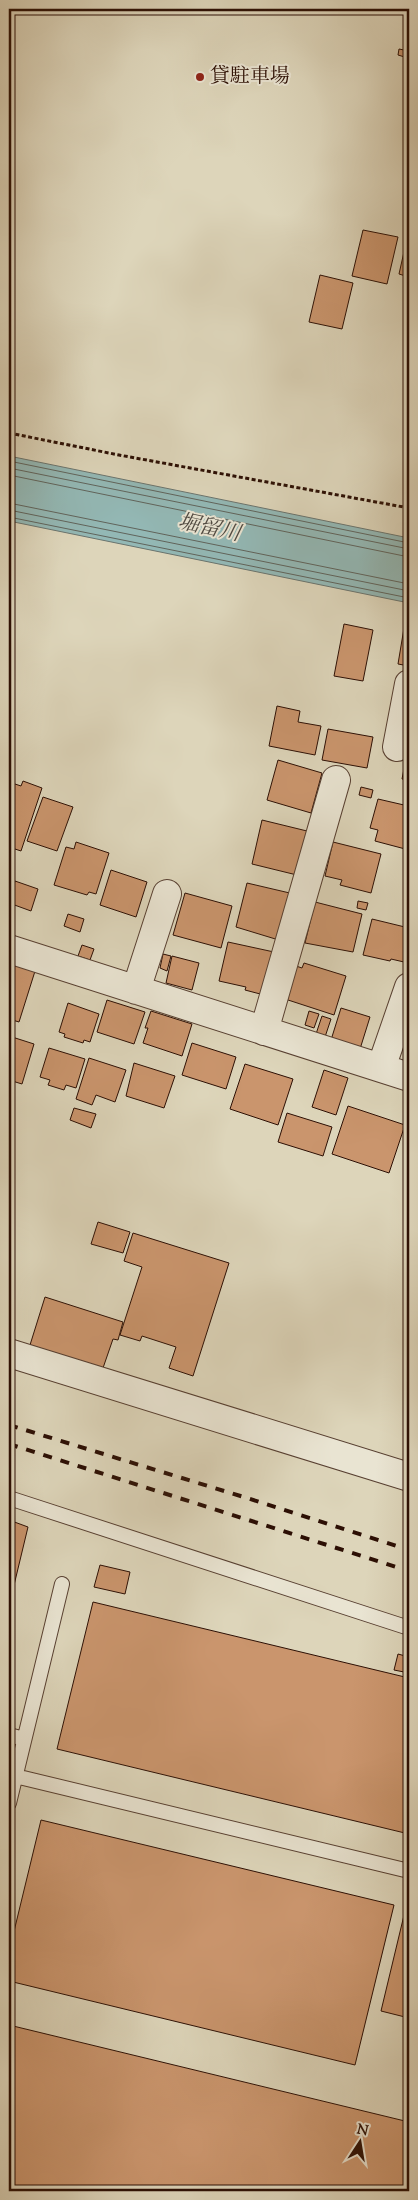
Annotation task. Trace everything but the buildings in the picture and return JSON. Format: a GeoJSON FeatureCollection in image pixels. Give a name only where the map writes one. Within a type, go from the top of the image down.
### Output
{"type":"FeatureCollection","features":[{"type":"Feature","properties":{"kind":"street"},"geometry":{"type":"LineString","coordinates":[[397,747],[406,714],[409,684]]}},
{"type":"Feature","properties":{"kind":"street"},"geometry":{"type":"LineString","coordinates":[[264,1031],[336,780]]}},
{"type":"Feature","properties":{"kind":"street"},"geometry":{"type":"LineString","coordinates":[[136,990],[167,894]]}},
{"type":"Feature","properties":{"kind":"street"},"geometry":{"type":"LineString","coordinates":[[9,949],[409,1078]]}},
{"type":"Feature","properties":{"kind":"street"},"geometry":{"type":"LineString","coordinates":[[382,1068],[409,987]]}},
{"type":"Feature","properties":{"kind":"street"},"geometry":{"type":"LineString","coordinates":[[9,1353],[409,1477]]}},
{"type":"Feature","properties":{"kind":"lane"},"geometry":{"type":"LineString","coordinates":[[9,1498],[409,1628]]}},
{"type":"Feature","properties":{"kind":"lane"},"geometry":{"type":"LineString","coordinates":[[9,1803],[62,1584]]}},
{"type":"Feature","properties":{"kind":"lane"},"geometry":{"type":"LineString","coordinates":[[9,1735],[24,1739]]}},
{"type":"Feature","properties":{"kind":"lane"},"geometry":{"type":"LineString","coordinates":[[15,1776],[409,1871]]}},
{"type":"Feature","properties":{"kind":"path"},"geometry":{"type":"LineString","coordinates":[[9,432],[119,456],[409,508]]}},
{"type":"Feature","properties":{"kind":"water","name":"堀留川"},"geometry":{"type":"Polygon","coordinates":[[[9,456],[409,538],[409,603],[9,521],[9,456]]]}},
{"type":"Feature","properties":{"kind":"railway"},"geometry":{"type":"LineString","coordinates":[[9,1425],[409,1550]]}},
{"type":"Feature","properties":{"kind":"railway"},"geometry":{"type":"LineString","coordinates":[[9,1444],[409,1571]]}},
{"type":"Feature","properties":{"kind":"place","name":"貸駐車場"},"geometry":{"type":"Point","coordinates":[200,77]}}]}
